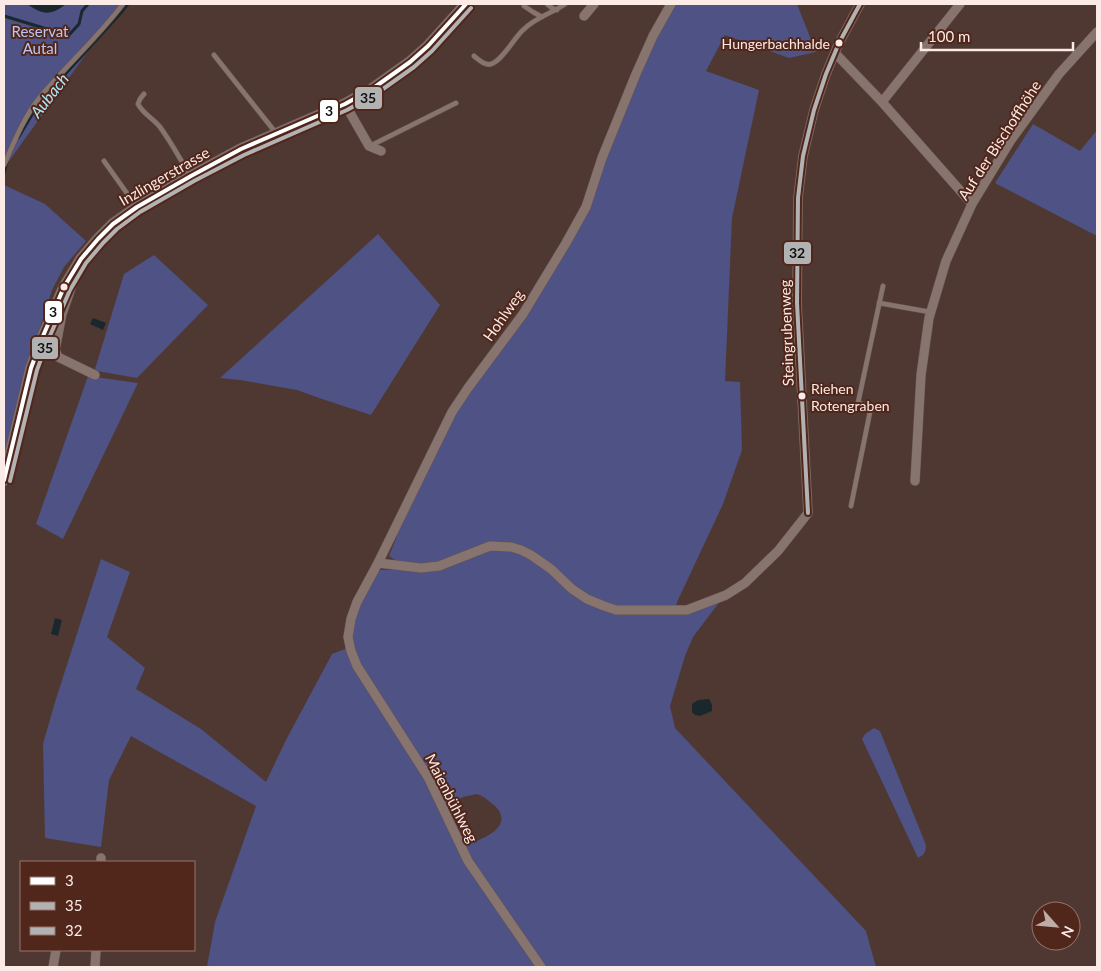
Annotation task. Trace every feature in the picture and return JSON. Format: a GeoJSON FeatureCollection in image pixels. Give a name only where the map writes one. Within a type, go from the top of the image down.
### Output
{"type":"FeatureCollection","features":[{"type":"Feature","properties":{"kind":"street"},"geometry":{"type":"LineString","coordinates":[[584,16],[594,4]]}},
{"type":"Feature","properties":{"kind":"street","name":"Hohlweg"},"geometry":{"type":"LineString","coordinates":[[348,637],[351,619],[357,602],[452,412],[523,314],[566,244],[586,207],[602,158],[636,74],[653,36],[671,4]]}},
{"type":"Feature","properties":{"kind":"street","name":"Steingrubenweg"},"geometry":{"type":"LineString","coordinates":[[378,563],[421,568],[439,566],[490,546],[511,547],[531,555],[551,569],[572,589],[587,599],[604,606],[616,610],[687,610],[726,595],[745,583],[778,550],[808,513],[797,303],[798,198],[802,156],[826,74],[860,4]]}},
{"type":"Feature","properties":{"kind":"street"},"geometry":{"type":"LineString","coordinates":[[882,102],[960,4]]}},
{"type":"Feature","properties":{"kind":"street","name":"Inzlingerstrasse"},"geometry":{"type":"LineString","coordinates":[[4,480],[31,368],[43,336],[64,287],[84,256],[98,239],[113,224],[137,207],[191,176],[241,149],[346,104],[372,89],[410,62],[428,46],[463,5]]}},
{"type":"Feature","properties":{"kind":"street","name":"Auf der Bischoffhöhe"},"geometry":{"type":"LineString","coordinates":[[915,481],[921,375],[929,318],[946,261],[972,204],[1012,140],[1054,81],[1097,32]]}},
{"type":"Feature","properties":{"kind":"street"},"geometry":{"type":"LineString","coordinates":[[835,53],[882,102],[972,204]]}},
{"type":"Feature","properties":{"kind":"street"},"geometry":{"type":"LineString","coordinates":[[346,104],[369,146],[381,151]]}},
{"type":"Feature","properties":{"kind":"street"},"geometry":{"type":"LineString","coordinates":[[71,284],[62,314],[56,350],[58,356],[95,375]]}},
{"type":"Feature","properties":{"kind":"street","name":"Maienbühlweg"},"geometry":{"type":"LineString","coordinates":[[348,637],[357,666],[428,777],[468,861],[541,967]]}},
{"type":"Feature","properties":{"kind":"street"},"geometry":{"type":"LineString","coordinates":[[53,967],[56,951]]}},
{"type":"Feature","properties":{"kind":"street"},"geometry":{"type":"LineString","coordinates":[[95,967],[96,951]]}},
{"type":"Feature","properties":{"kind":"lane"},"geometry":{"type":"LineString","coordinates":[[4,165],[20,128],[39,98],[123,4]]}},
{"type":"Feature","properties":{"kind":"lane"},"geometry":{"type":"LineString","coordinates":[[547,4],[557,10]]}},
{"type":"Feature","properties":{"kind":"lane"},"geometry":{"type":"LineString","coordinates":[[474,56],[485,64],[490,64],[497,60],[523,30],[536,19],[557,10],[565,4]]}},
{"type":"Feature","properties":{"kind":"lane"},"geometry":{"type":"LineString","coordinates":[[524,6],[542,16]]}},
{"type":"Feature","properties":{"kind":"lane"},"geometry":{"type":"LineString","coordinates":[[214,55],[277,134]]}},
{"type":"Feature","properties":{"kind":"lane"},"geometry":{"type":"LineString","coordinates":[[144,94],[138,104],[142,111],[159,126],[191,176]]}},
{"type":"Feature","properties":{"kind":"lane"},"geometry":{"type":"LineString","coordinates":[[369,146],[456,103]]}},
{"type":"Feature","properties":{"kind":"lane"},"geometry":{"type":"LineString","coordinates":[[104,161],[137,207]]}},
{"type":"Feature","properties":{"kind":"lane"},"geometry":{"type":"LineString","coordinates":[[851,506],[871,407],[858,403],[883,286]]}},
{"type":"Feature","properties":{"kind":"lane"},"geometry":{"type":"LineString","coordinates":[[879,303],[930,312]]}},
{"type":"Feature","properties":{"kind":"green space","name":"Reservat Autal"},"geometry":{"type":"Polygon","coordinates":[[[4,4],[122,4],[4,168],[4,4]]]}},
{"type":"Feature","properties":{"kind":"green space"},"geometry":{"type":"Polygon","coordinates":[[[672,4],[797,4],[816,52],[789,58],[725,35],[706,71],[759,90],[732,218],[725,381],[740,382],[742,450],[723,504],[675,608],[620,606],[607,603],[587,595],[512,544],[458,554],[430,564],[401,564],[389,556],[397,536],[397,530],[455,414],[581,221],[619,115],[672,4]]]}},
{"type":"Feature","properties":{"kind":"green space"},"geometry":{"type":"Polygon","coordinates":[[[1033,124],[1080,151],[1097,130],[1097,236],[995,183],[1033,124]]]}},
{"type":"Feature","properties":{"kind":"green space"},"geometry":{"type":"Polygon","coordinates":[[[4,185],[45,204],[86,241],[64,267],[52,290],[18,399],[4,460],[4,185]]]}},
{"type":"Feature","properties":{"kind":"green space"},"geometry":{"type":"Polygon","coordinates":[[[378,234],[440,305],[371,415],[297,390],[220,378],[378,234]]]}},
{"type":"Feature","properties":{"kind":"green space"},"geometry":{"type":"Polygon","coordinates":[[[154,255],[208,305],[137,378],[97,371],[95,369],[124,274],[154,255]]]}},
{"type":"Feature","properties":{"kind":"green space"},"geometry":{"type":"Polygon","coordinates":[[[88,376],[138,383],[63,539],[36,524],[88,376]]]}},
{"type":"Feature","properties":{"kind":"green space"},"geometry":{"type":"Polygon","coordinates":[[[509,549],[523,554],[596,606],[685,613],[721,600],[693,637],[685,656],[670,706],[675,728],[866,931],[876,967],[207,967],[215,922],[256,806],[131,736],[109,780],[101,847],[45,838],[43,744],[101,559],[130,572],[107,637],[145,668],[136,689],[201,729],[266,782],[332,654],[345,649],[361,602],[378,570],[434,569],[493,550],[509,549]],[[480,795],[463,797],[444,807],[462,847],[492,833],[501,822],[501,815],[496,807],[480,795]]]}},
{"type":"Feature","properties":{"kind":"green space"},"geometry":{"type":"Polygon","coordinates":[[[874,728],[880,731],[926,845],[926,850],[918,858],[862,739],[865,734],[874,728]]]}},
{"type":"Feature","properties":{"kind":"shaded area"},"geometry":{"type":"Polygon","coordinates":[[[27,4],[66,4],[56,11],[47,13],[27,4]]]}},
{"type":"Feature","properties":{"kind":"shaded area"},"geometry":{"type":"Polygon","coordinates":[[[93,318],[106,323],[103,330],[90,324],[93,318]]]}},
{"type":"Feature","properties":{"kind":"shaded area"},"geometry":{"type":"Polygon","coordinates":[[[55,618],[62,620],[58,636],[51,634],[55,618]]]}},
{"type":"Feature","properties":{"kind":"shaded area"},"geometry":{"type":"Polygon","coordinates":[[[709,699],[712,711],[700,716],[692,712],[692,704],[698,700],[709,699]]]}},
{"type":"Feature","properties":{"kind":"waterway","name":"Aubach"},"geometry":{"type":"LineString","coordinates":[[4,16],[47,29],[62,36],[69,35],[79,24],[82,11],[88,4]]}},
{"type":"Feature","properties":{"kind":"waterway","name":"Aubach"},"geometry":{"type":"LineString","coordinates":[[18,138],[39,103],[128,4]]}},
{"type":"Feature","properties":{"kind":"waterway","name":"Aubach"},"geometry":{"type":"LineString","coordinates":[[4,173],[7,162]]}},
{"type":"Feature","properties":{"kind":"transit line","name":"3"},"geometry":{"type":"LineString","coordinates":[[4,480],[31,368],[43,336],[64,287],[81,259],[98,239],[113,224],[137,207],[191,176],[241,149],[345,104],[372,89],[410,62],[428,46],[466,4]]}},
{"type":"Feature","properties":{"kind":"transit line","name":"32"},"geometry":{"type":"LineString","coordinates":[[808,513],[797,303],[798,198],[803,156],[814,110],[839,43],[860,4]]}},
{"type":"Feature","properties":{"kind":"transit line","name":"35"},"geometry":{"type":"LineString","coordinates":[[10,481],[37,370],[49,338],[70,290],[86,263],[103,243],[117,229],[140,212],[194,181],[244,155],[347,110],[376,94],[414,67],[432,51],[471,8]]}},
{"type":"Feature","properties":{"kind":"place","name":"Hungerbachhalde"},"geometry":{"type":"Point","coordinates":[839,43]}},
{"type":"Feature","properties":{"kind":"place","name":"Riehen Rotengraben"},"geometry":{"type":"Point","coordinates":[802,396]}}]}
